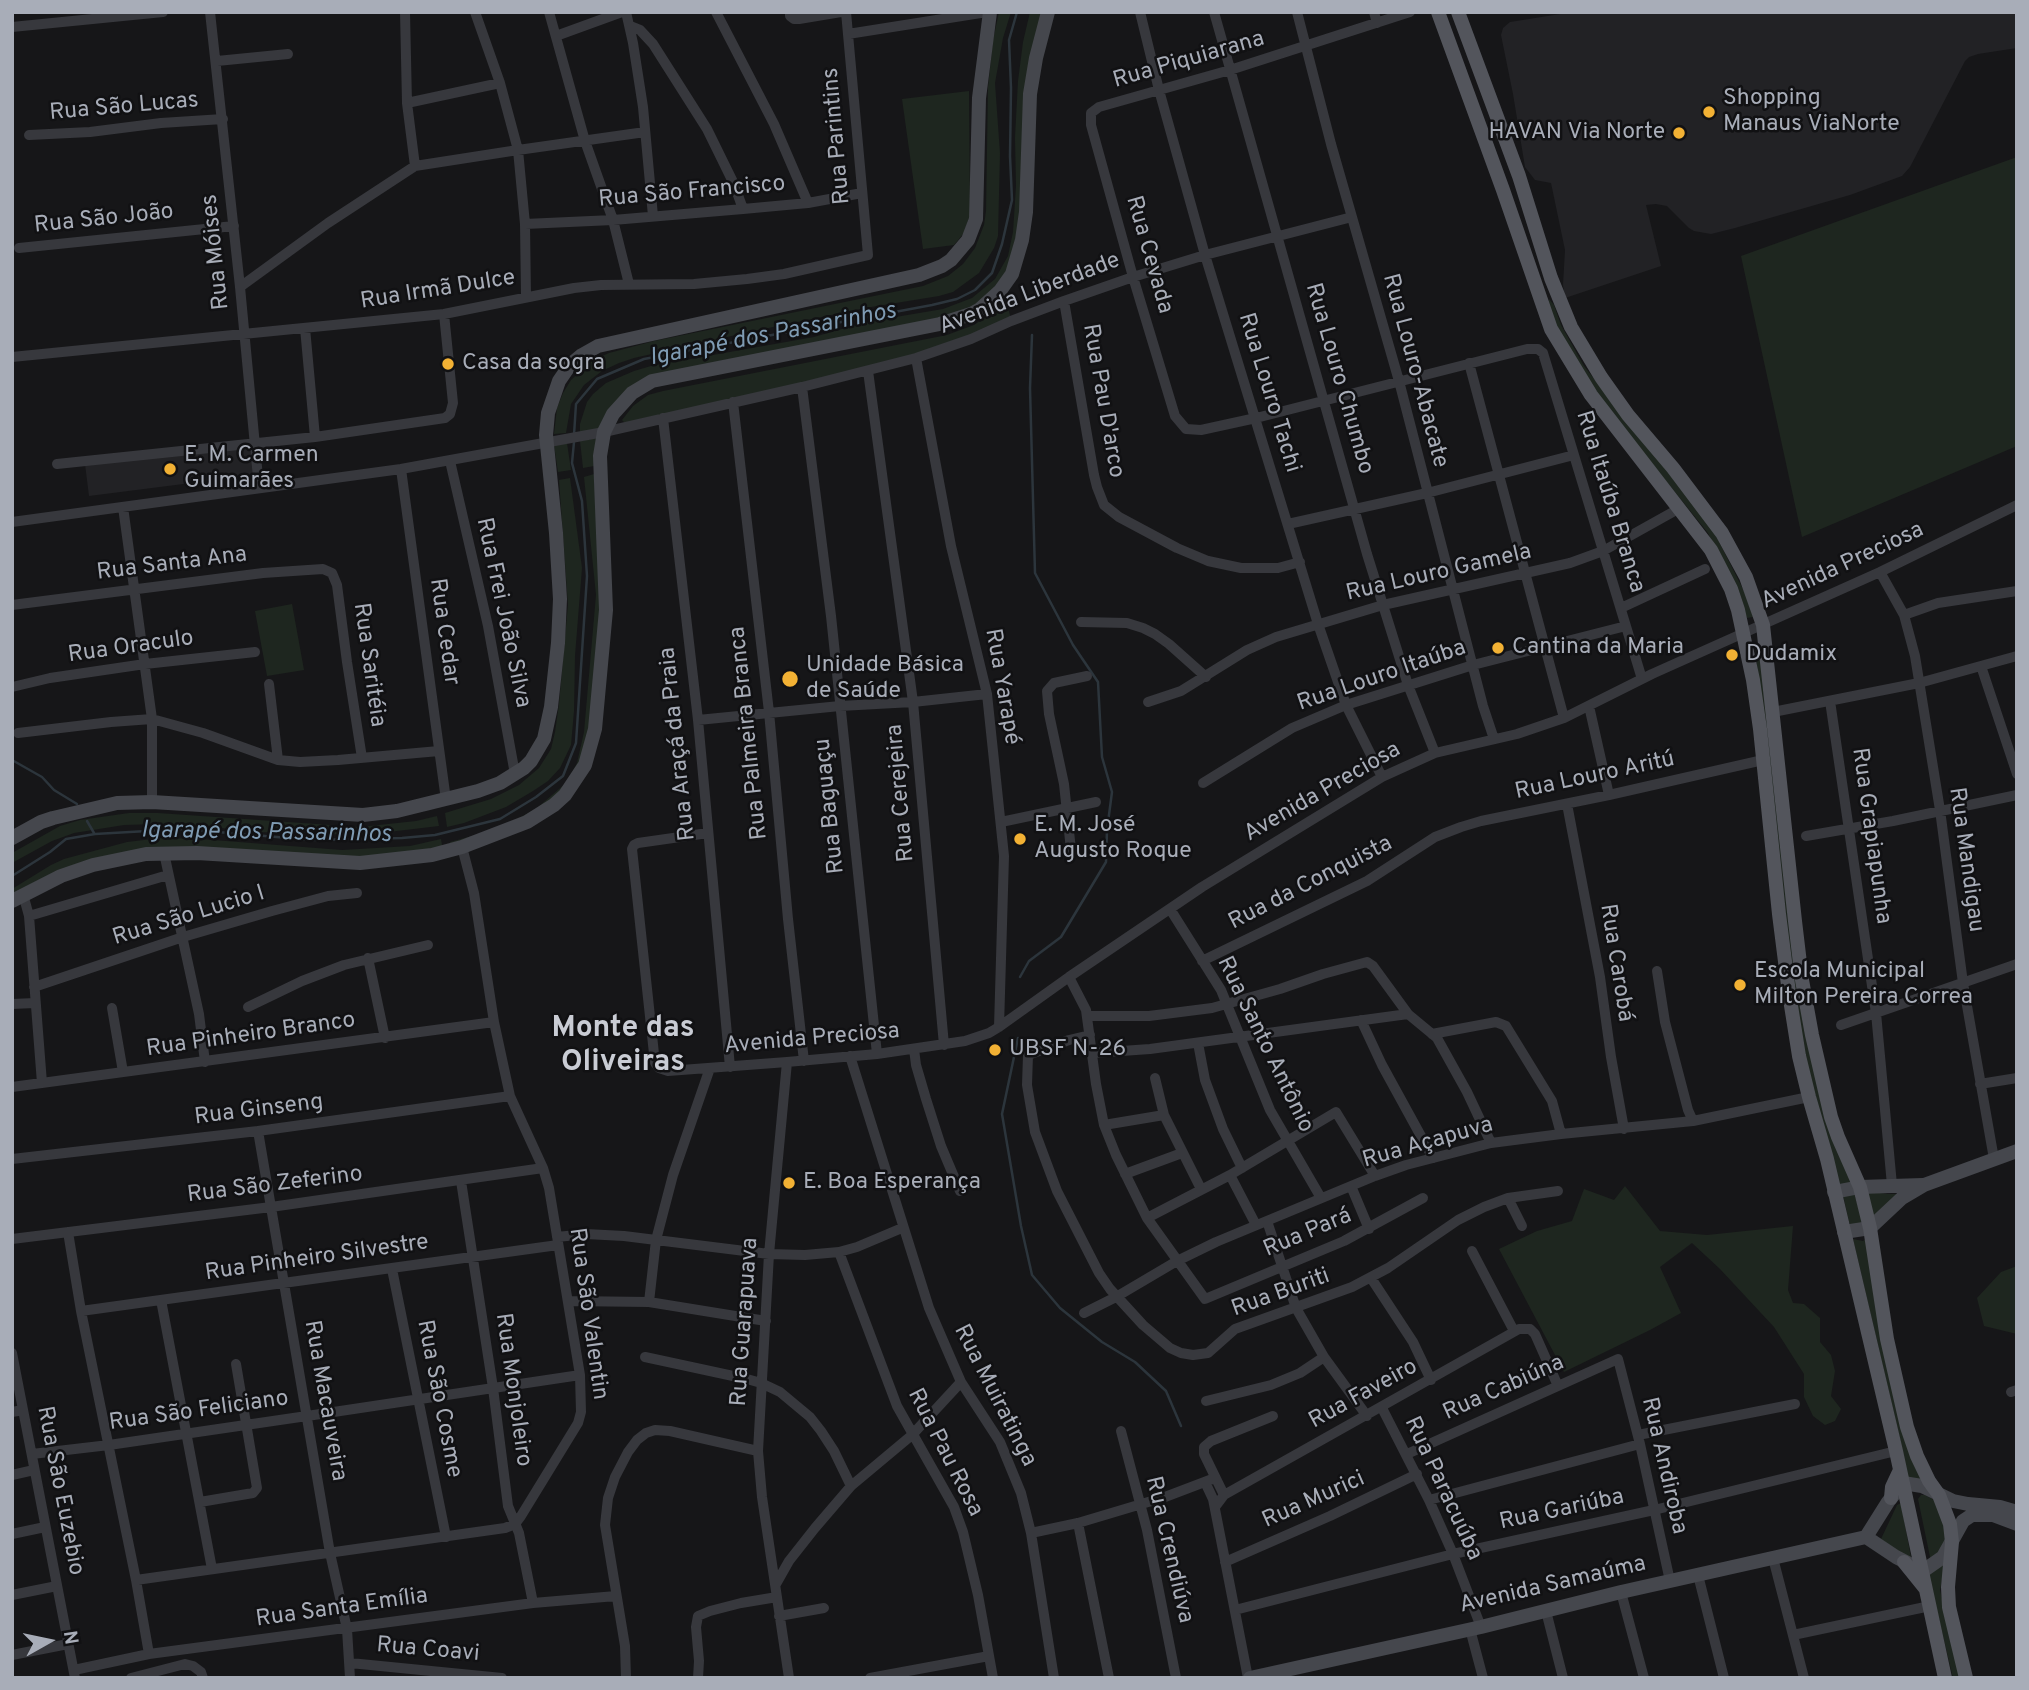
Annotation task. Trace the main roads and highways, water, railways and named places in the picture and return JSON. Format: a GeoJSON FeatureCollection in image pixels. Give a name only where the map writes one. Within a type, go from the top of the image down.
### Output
{"type":"FeatureCollection","features":[{"type":"Feature","properties":{"kind":"main road"},"geometry":{"type":"LineString","coordinates":[[1438,12],[1512,215],[1544,313],[1559,345],[1591,395],[1680,508],[1718,563],[1731,589],[1744,633],[1753,680],[1789,993],[1799,1056],[1808,1097],[1825,1150],[1896,1451],[1945,1678]]}},
{"type":"Feature","properties":{"kind":"main road"},"geometry":{"type":"LineString","coordinates":[[1458,12],[1519,176],[1551,278],[1571,327],[1628,415],[1723,533],[1746,577],[1763,625],[1795,921],[1810,1022],[1831,1117],[1860,1186],[1870,1228],[1887,1339],[1907,1427],[1917,1456],[1939,1495],[1950,1524],[1952,1542],[1949,1606],[1966,1678]]}},
{"type":"Feature","properties":{"kind":"main road"},"geometry":{"type":"LineString","coordinates":[[1891,1498],[1892,1487],[1901,1476]]}},
{"type":"Feature","properties":{"kind":"main road"},"geometry":{"type":"LineString","coordinates":[[1904,1562],[1927,1590]]}},
{"type":"Feature","properties":{"kind":"waterway","name":"Igarapé dos Passarinhos"},"geometry":{"type":"LineString","coordinates":[[574,435],[576,404],[597,379],[644,359],[932,305],[957,299],[975,290],[992,273],[1012,200],[1009,40],[1017,12]]}},
{"type":"Feature","properties":{"kind":"waterway"},"geometry":{"type":"LineString","coordinates":[[1020,977],[1029,961],[1061,937],[1106,862],[1112,792],[1102,757],[1098,682],[1073,645],[1035,573],[1030,388],[1032,335]]}},
{"type":"Feature","properties":{"kind":"waterway","name":"Igarapé dos Passarinhos"},"geometry":{"type":"LineString","coordinates":[[12,876],[66,839],[95,834],[182,829],[312,840],[402,838],[435,835],[500,819],[536,797],[563,776],[576,743],[587,576],[582,501],[572,463],[574,442]]}},
{"type":"Feature","properties":{"kind":"waterway"},"geometry":{"type":"LineString","coordinates":[[12,760],[42,777],[54,790],[77,804]]}},
{"type":"Feature","properties":{"kind":"waterway"},"geometry":{"type":"LineString","coordinates":[[87,821],[94,833]]}},
{"type":"Feature","properties":{"kind":"waterway"},"geometry":{"type":"LineString","coordinates":[[1018,1038],[1002,1114],[1032,1275],[1060,1308],[1102,1342],[1135,1362],[1166,1391],[1181,1426]]}},
{"type":"Feature","properties":{"kind":"place","name":"Shopping Manaus ViaNorte"},"geometry":{"type":"Point","coordinates":[1709,112]}},
{"type":"Feature","properties":{"kind":"place","name":"HAVAN Via Norte"},"geometry":{"type":"Point","coordinates":[1679,133]}},
{"type":"Feature","properties":{"kind":"place","name":"Casa da sogra"},"geometry":{"type":"Point","coordinates":[448,364]}},
{"type":"Feature","properties":{"kind":"place","name":"E. M. Carmen Guimarães"},"geometry":{"type":"Point","coordinates":[170,469]}},
{"type":"Feature","properties":{"kind":"place","name":"Cantina da Maria"},"geometry":{"type":"Point","coordinates":[1498,648]}},
{"type":"Feature","properties":{"kind":"place","name":"Dudamix"},"geometry":{"type":"Point","coordinates":[1732,655]}},
{"type":"Feature","properties":{"kind":"place","name":"Unidade Básica de Saúde"},"geometry":{"type":"Point","coordinates":[790,679]}},
{"type":"Feature","properties":{"kind":"place","name":"E. M. José Augusto Roque"},"geometry":{"type":"Point","coordinates":[1020,839]}},
{"type":"Feature","properties":{"kind":"place","name":"Escola Municipal Milton Pereira Correa"},"geometry":{"type":"Point","coordinates":[1740,985]}},
{"type":"Feature","properties":{"kind":"place","name":"UBSF N-26"},"geometry":{"type":"Point","coordinates":[995,1050]}},
{"type":"Feature","properties":{"kind":"place","name":"E. Boa Esperança"},"geometry":{"type":"Point","coordinates":[789,1183]}},
{"type":"Feature","properties":{"kind":"district","name":"Monte das Oliveiras"},"geometry":{"type":"Point","coordinates":[623,1047]}}]}
